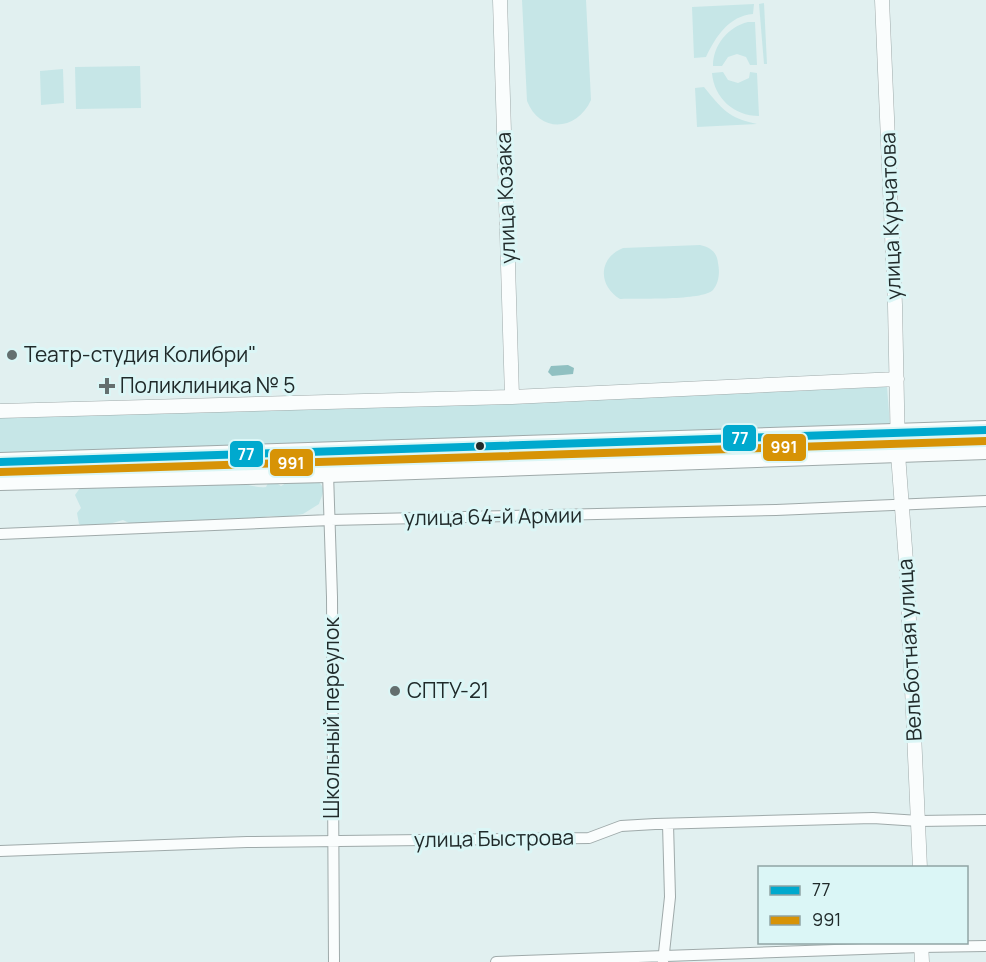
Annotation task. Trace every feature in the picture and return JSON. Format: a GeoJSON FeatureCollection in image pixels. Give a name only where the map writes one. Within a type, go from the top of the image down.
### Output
{"type":"FeatureCollection","features":[{"type":"Feature","properties":{"kind":"highway"},"geometry":{"type":"LineString","coordinates":[[0,462],[986,430]]}},
{"type":"Feature","properties":{"kind":"highway"},"geometry":{"type":"LineString","coordinates":[[0,481],[328,473],[986,450]]}},
{"type":"Feature","properties":{"kind":"highway"},"geometry":{"type":"LineString","coordinates":[[116,458],[116,478]]}},
{"type":"Feature","properties":{"kind":"street","name":"улица Козака"},"geometry":{"type":"LineString","coordinates":[[500,0],[512,397]]}},
{"type":"Feature","properties":{"kind":"street","name":"улица Курчатова"},"geometry":{"type":"LineString","coordinates":[[882,0],[897,380],[897,433]]}},
{"type":"Feature","properties":{"kind":"street"},"geometry":{"type":"LineString","coordinates":[[0,411],[512,397],[897,380]]}},
{"type":"Feature","properties":{"kind":"street","name":"Вельботная улица"},"geometry":{"type":"LineString","coordinates":[[897,433],[920,866]]}},
{"type":"Feature","properties":{"kind":"street","name":"Школьный переулок"},"geometry":{"type":"LineString","coordinates":[[328,473],[334,962]]}},
{"type":"Feature","properties":{"kind":"street","name":"улица 64-й Армии"},"geometry":{"type":"LineString","coordinates":[[0,534],[330,520],[776,510],[986,501]]}},
{"type":"Feature","properties":{"kind":"street","name":"улица Быстрова"},"geometry":{"type":"LineString","coordinates":[[0,851],[333,841],[589,838],[621,826],[668,824],[873,818],[919,821],[986,820]]}},
{"type":"Feature","properties":{"kind":"street"},"geometry":{"type":"LineString","coordinates":[[663,960],[670,897],[668,824]]}},
{"type":"Feature","properties":{"kind":"street"},"geometry":{"type":"LineString","coordinates":[[921,944],[922,962]]}},
{"type":"Feature","properties":{"kind":"street"},"geometry":{"type":"LineString","coordinates":[[496,962],[663,960],[921,944],[986,946]]}},
{"type":"Feature","properties":{"kind":"shaded area"},"geometry":{"type":"Polygon","coordinates":[[[522,0],[586,0],[591,100],[577,118],[568,123],[559,125],[541,119],[533,112],[527,101],[522,0]]]}},
{"type":"Feature","properties":{"kind":"shaded area"},"geometry":{"type":"Polygon","coordinates":[[[764,3],[767,64],[764,64],[759,4],[764,3]]]}},
{"type":"Feature","properties":{"kind":"shaded area"},"geometry":{"type":"Polygon","coordinates":[[[754,4],[753,14],[737,19],[724,28],[706,57],[694,58],[692,7],[754,4]]]}},
{"type":"Feature","properties":{"kind":"shaded area"},"geometry":{"type":"Polygon","coordinates":[[[748,22],[755,22],[757,65],[750,65],[746,57],[737,54],[728,57],[722,66],[713,66],[716,51],[723,38],[734,28],[748,22]]]}},
{"type":"Feature","properties":{"kind":"shaded area"},"geometry":{"type":"Polygon","coordinates":[[[140,66],[141,108],[76,109],[75,67],[140,66]]]}},
{"type":"Feature","properties":{"kind":"shaded area"},"geometry":{"type":"Polygon","coordinates":[[[63,69],[64,103],[41,105],[40,71],[63,69]]]}},
{"type":"Feature","properties":{"kind":"shaded area"},"geometry":{"type":"Polygon","coordinates":[[[723,72],[728,80],[738,83],[749,78],[750,72],[757,73],[759,116],[741,113],[721,98],[712,73],[723,72]]]}},
{"type":"Feature","properties":{"kind":"shaded area"},"geometry":{"type":"Polygon","coordinates":[[[704,87],[726,112],[739,119],[757,124],[697,127],[695,88],[704,87]]]}},
{"type":"Feature","properties":{"kind":"shaded area"},"geometry":{"type":"Polygon","coordinates":[[[700,245],[715,253],[719,266],[717,284],[707,294],[669,298],[620,299],[608,287],[605,280],[605,265],[609,258],[623,248],[700,245]]]}},
{"type":"Feature","properties":{"kind":"shaded area"},"geometry":{"type":"Polygon","coordinates":[[[568,365],[574,368],[573,374],[552,376],[548,372],[551,366],[568,365]]]}},
{"type":"Feature","properties":{"kind":"shaded area"},"geometry":{"type":"Polygon","coordinates":[[[887,387],[890,426],[0,456],[0,416],[497,403],[887,387]]]}},
{"type":"Feature","properties":{"kind":"shaded area"},"geometry":{"type":"Polygon","coordinates":[[[883,441],[885,447],[143,471],[140,468],[143,466],[883,441]]]}},
{"type":"Feature","properties":{"kind":"shaded area"},"geometry":{"type":"Polygon","coordinates":[[[290,481],[318,482],[323,491],[319,504],[303,514],[285,517],[269,516],[187,524],[164,521],[153,525],[131,524],[123,520],[102,526],[85,527],[79,524],[77,513],[81,508],[75,495],[80,488],[213,483],[266,487],[268,483],[275,482],[281,486],[290,481]]]}},
{"type":"Feature","properties":{"kind":"transit line","name":"77"},"geometry":{"type":"LineString","coordinates":[[0,462],[986,430]]}},
{"type":"Feature","properties":{"kind":"transit line","name":"991"},"geometry":{"type":"LineString","coordinates":[[0,472],[986,441]]}},
{"type":"Feature","properties":{"kind":"place","name":"Театр-студия Колибри\""},"geometry":{"type":"Point","coordinates":[12,355]}},
{"type":"Feature","properties":{"kind":"place","name":"Поликлиника № 5"},"geometry":{"type":"Point","coordinates":[107,386]}},
{"type":"Feature","properties":{"kind":"place","name":"СПТУ-21"},"geometry":{"type":"Point","coordinates":[395,691]}}]}
